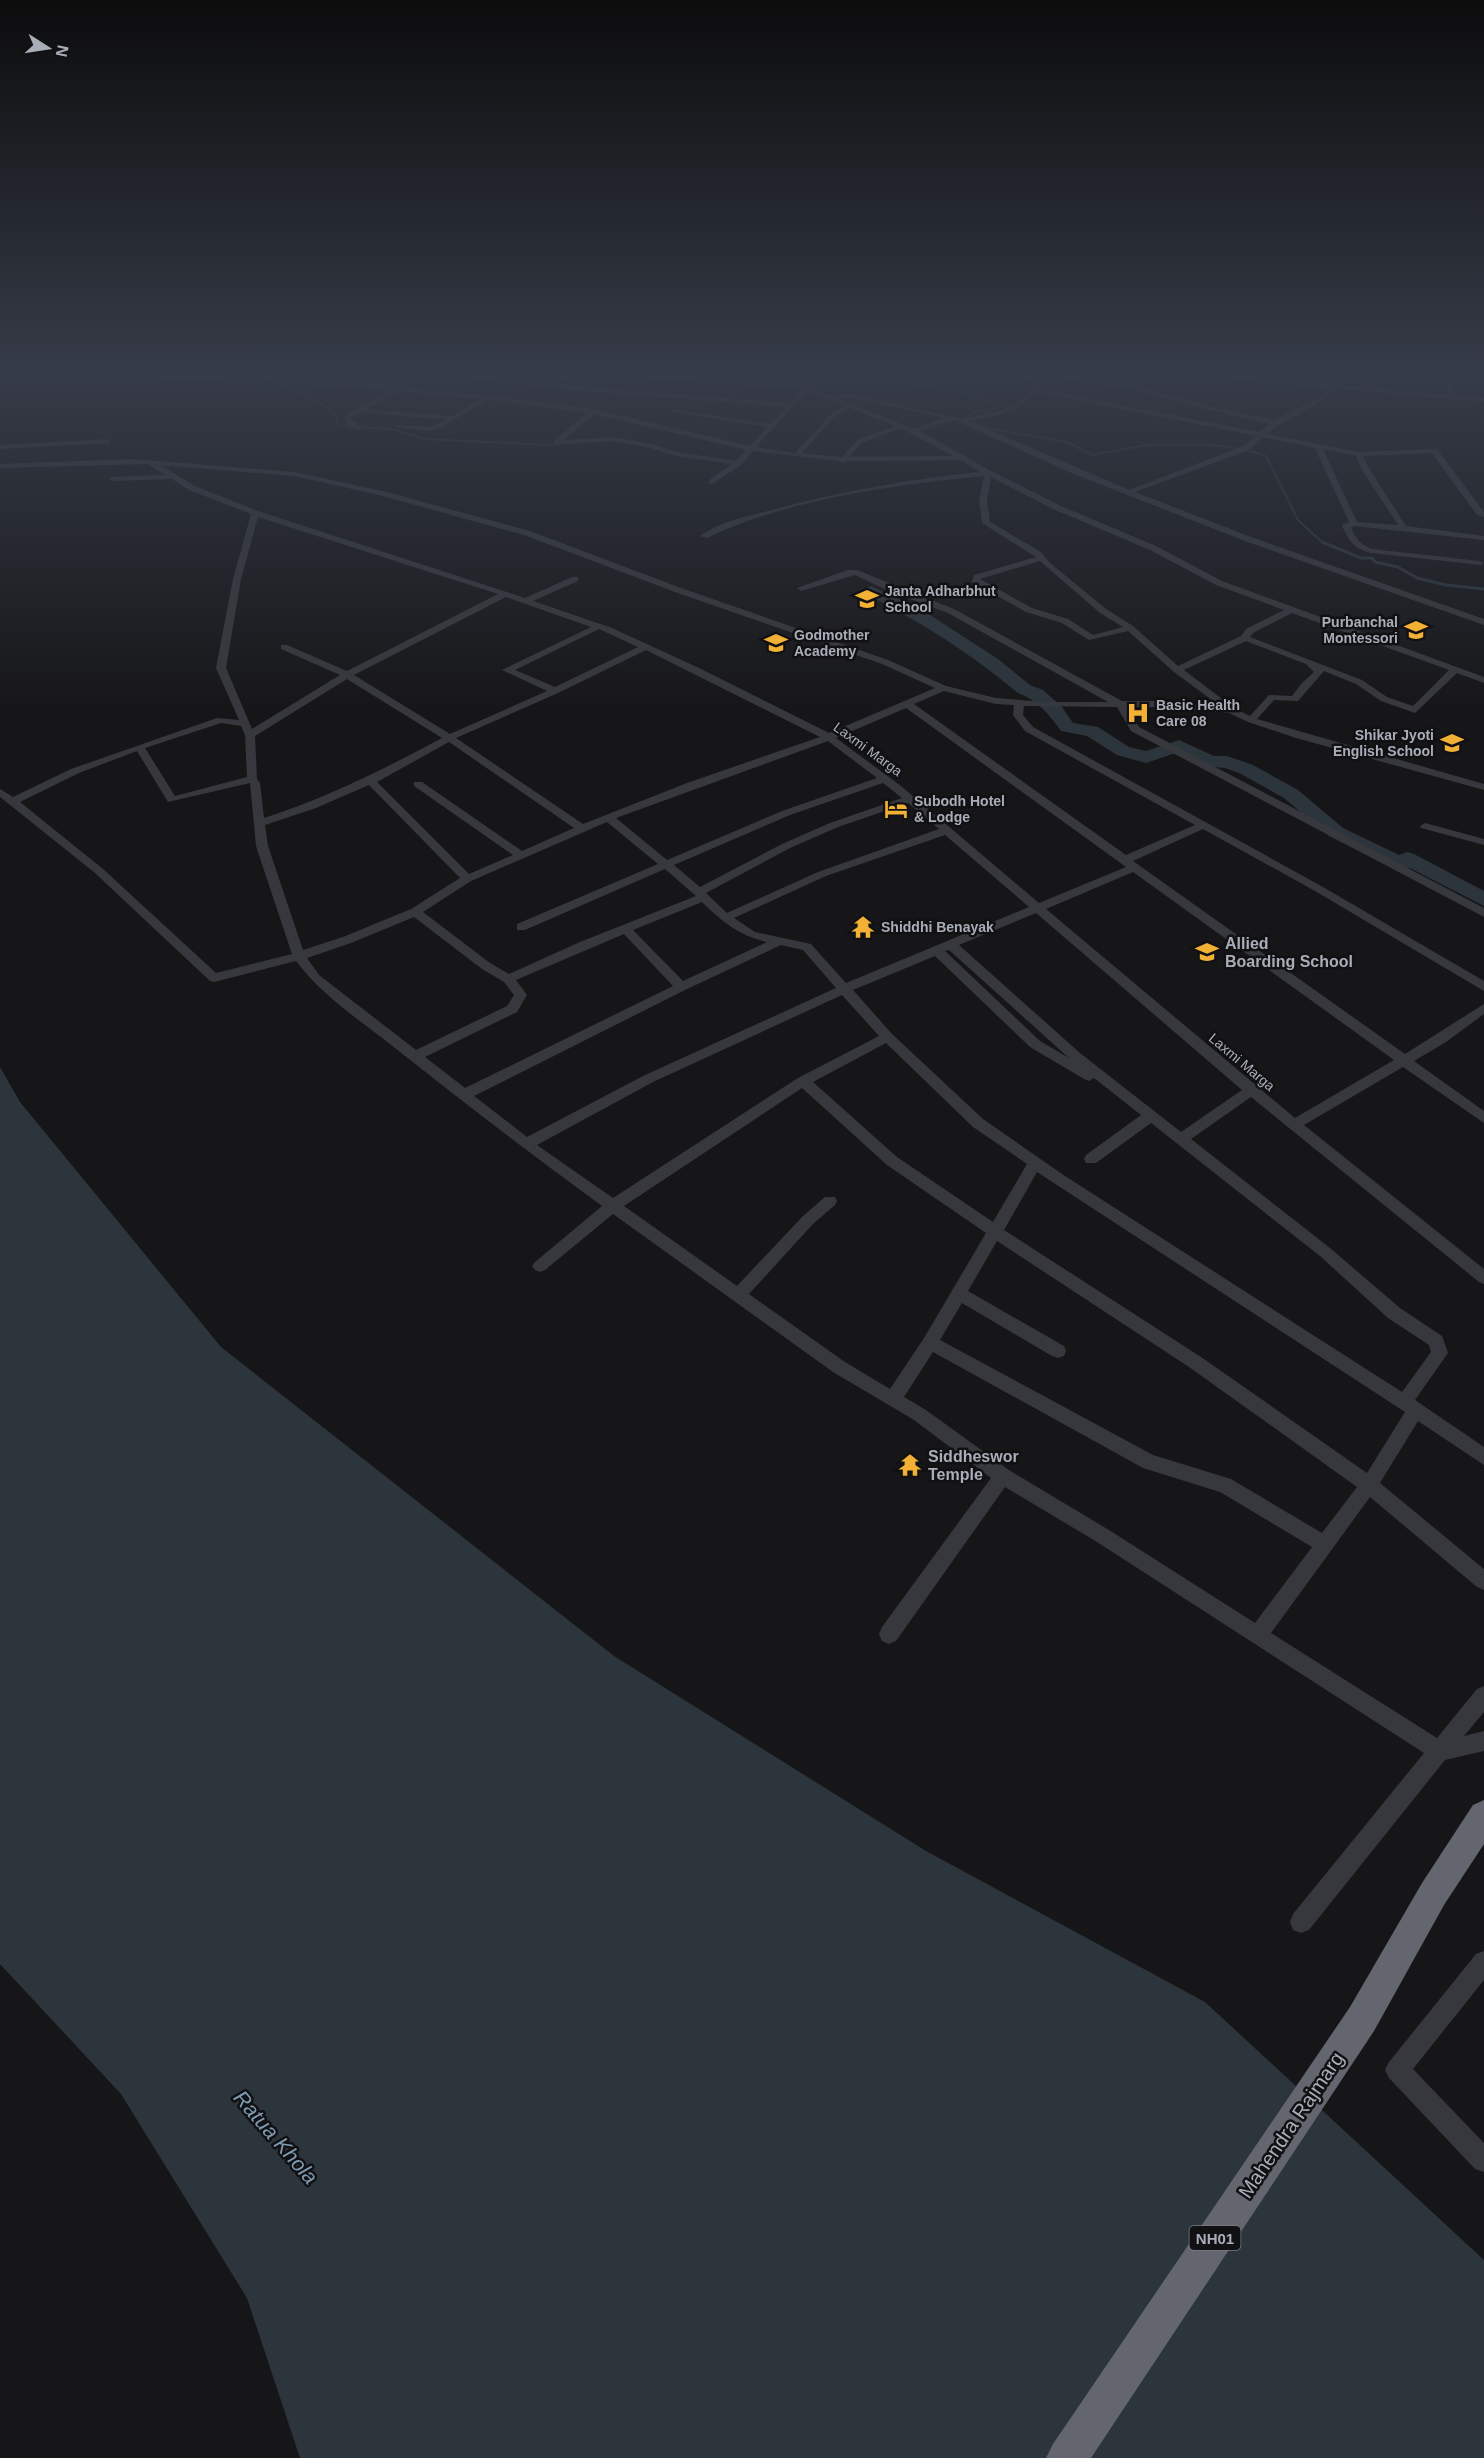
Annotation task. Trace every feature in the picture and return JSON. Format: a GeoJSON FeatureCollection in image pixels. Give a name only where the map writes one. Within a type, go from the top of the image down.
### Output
{"type":"FeatureCollection","features":[{"type":"Feature","properties":{"kind":"highway","name":"Mahendra Rajmarg"},"geometry":{"type":"LineString","coordinates":[[1067,2458],[1362,2019],[1433,1894],[1484,1816]]}},
{"type":"Feature","properties":{"kind":"street","name":"Laxmi Marga"},"geometry":{"type":"LineString","coordinates":[[185,484],[255,513],[599,626],[829,737],[909,799],[1251,1090],[1484,1278]]}},
{"type":"Feature","properties":{"kind":"street"},"geometry":{"type":"LineString","coordinates":[[338,484],[380,493],[527,534],[678,591],[792,628],[817,640],[885,663],[943,688],[996,701],[1019,703],[1192,705],[1231,710]]}},
{"type":"Feature","properties":{"kind":"street"},"geometry":{"type":"LineString","coordinates":[[704,536],[744,519],[825,498],[902,484]]}},
{"type":"Feature","properties":{"kind":"street"},"geometry":{"type":"LineString","coordinates":[[986,484],[983,501],[986,523],[1021,542],[1042,558],[1047,565],[1094,604],[1130,628],[1177,670],[1231,710],[1251,720],[1484,787]]}},
{"type":"Feature","properties":{"kind":"street"},"geometry":{"type":"LineString","coordinates":[[1009,484],[1056,507],[1153,548],[1219,583],[1484,680]]}},
{"type":"Feature","properties":{"kind":"street"},"geometry":{"type":"LineString","coordinates":[[1107,484],[1248,539],[1484,622]]}},
{"type":"Feature","properties":{"kind":"street"},"geometry":{"type":"LineString","coordinates":[[1129,492],[1152,484]]}},
{"type":"Feature","properties":{"kind":"street"},"geometry":{"type":"LineString","coordinates":[[1333,484],[1354,524]]}},
{"type":"Feature","properties":{"kind":"street"},"geometry":{"type":"LineString","coordinates":[[1375,484],[1403,527]]}},
{"type":"Feature","properties":{"kind":"street"},"geometry":{"type":"LineString","coordinates":[[1458,484],[1480,513],[1484,515]]}},
{"type":"Feature","properties":{"kind":"street"},"geometry":{"type":"LineString","coordinates":[[255,513],[237,579],[221,668],[250,735],[252,779],[255,783],[262,846],[299,956],[315,978],[526,1144],[839,1367],[920,1415],[1002,1476],[1103,1536],[1439,1751],[1473,1745],[1484,1740]]}},
{"type":"Feature","properties":{"kind":"street"},"geometry":{"type":"LineString","coordinates":[[1346,525],[1403,527],[1475,553],[1365,549],[1351,540],[1346,525]]}},
{"type":"Feature","properties":{"kind":"street"},"geometry":{"type":"LineString","coordinates":[[1475,553],[1484,538]]}},
{"type":"Feature","properties":{"kind":"street"},"geometry":{"type":"LineString","coordinates":[[1042,558],[977,577],[975,580],[1029,610],[1065,621],[1092,638],[1130,628]]}},
{"type":"Feature","properties":{"kind":"street"},"geometry":{"type":"LineString","coordinates":[[801,588],[851,572],[951,611],[1121,705],[1136,729],[1484,913]]}},
{"type":"Feature","properties":{"kind":"street"},"geometry":{"type":"LineString","coordinates":[[525,601],[575,579]]}},
{"type":"Feature","properties":{"kind":"street"},"geometry":{"type":"LineString","coordinates":[[250,735],[347,675],[505,594]]}},
{"type":"Feature","properties":{"kind":"street"},"geometry":{"type":"LineString","coordinates":[[1177,670],[1245,638],[1249,631],[1290,610]]}},
{"type":"Feature","properties":{"kind":"street"},"geometry":{"type":"LineString","coordinates":[[555,691],[507,670],[599,626]]}},
{"type":"Feature","properties":{"kind":"street"},"geometry":{"type":"LineString","coordinates":[[1245,638],[1359,682],[1384,699],[1417,711],[1456,669]]}},
{"type":"Feature","properties":{"kind":"street"},"geometry":{"type":"LineString","coordinates":[[284,647],[347,675],[449,738],[582,828]]}},
{"type":"Feature","properties":{"kind":"street"},"geometry":{"type":"LineString","coordinates":[[259,823],[312,806],[370,781],[449,738],[555,691],[645,647]]}},
{"type":"Feature","properties":{"kind":"street"},"geometry":{"type":"LineString","coordinates":[[1251,720],[1272,697],[1294,699],[1304,686],[1320,672],[1309,662]]}},
{"type":"Feature","properties":{"kind":"street"},"geometry":{"type":"LineString","coordinates":[[0,792],[99,871],[214,978],[299,956],[415,912],[467,879],[582,828],[691,784],[829,737],[943,688]]}},
{"type":"Feature","properties":{"kind":"street"},"geometry":{"type":"LineString","coordinates":[[1192,705],[1211,694]]}},
{"type":"Feature","properties":{"kind":"street"},"geometry":{"type":"LineString","coordinates":[[1019,703],[1018,715],[1029,729],[1319,889],[1484,987]]}},
{"type":"Feature","properties":{"kind":"street"},"geometry":{"type":"LineString","coordinates":[[907,704],[1484,1118]]}},
{"type":"Feature","properties":{"kind":"street"},"geometry":{"type":"LineString","coordinates":[[12,802],[75,771],[139,747],[220,720],[245,724]]}},
{"type":"Feature","properties":{"kind":"street"},"geometry":{"type":"LineString","coordinates":[[139,747],[172,800],[252,779]]}},
{"type":"Feature","properties":{"kind":"street"},"geometry":{"type":"LineString","coordinates":[[521,927],[828,797],[885,779]]}},
{"type":"Feature","properties":{"kind":"street"},"geometry":{"type":"LineString","coordinates":[[370,781],[467,879]]}},
{"type":"Feature","properties":{"kind":"street"},"geometry":{"type":"LineString","coordinates":[[418,784],[521,855]]}},
{"type":"Feature","properties":{"kind":"street"},"geometry":{"type":"LineString","coordinates":[[508,980],[701,895],[786,846],[834,825],[909,799]]}},
{"type":"Feature","properties":{"kind":"street"},"geometry":{"type":"LineString","coordinates":[[608,817],[725,918],[751,935],[807,947],[887,1037],[978,1123],[1035,1163],[1410,1406],[1484,1457]]}},
{"type":"Feature","properties":{"kind":"street"},"geometry":{"type":"LineString","coordinates":[[526,1144],[648,1079],[844,989],[1038,908],[1204,825]]}},
{"type":"Feature","properties":{"kind":"street"},"geometry":{"type":"LineString","coordinates":[[1425,826],[1484,842]]}},
{"type":"Feature","properties":{"kind":"street"},"geometry":{"type":"LineString","coordinates":[[725,918],[822,874],[945,831]]}},
{"type":"Feature","properties":{"kind":"street"},"geometry":{"type":"LineString","coordinates":[[414,1057],[512,1009],[521,995],[508,980],[415,912]]}},
{"type":"Feature","properties":{"kind":"street"},"geometry":{"type":"LineString","coordinates":[[625,928],[681,987]]}},
{"type":"Feature","properties":{"kind":"street"},"geometry":{"type":"LineString","coordinates":[[463,1095],[681,987],[780,941]]}},
{"type":"Feature","properties":{"kind":"street"},"geometry":{"type":"LineString","coordinates":[[951,945],[1052,1036],[1150,1116],[1182,1138],[1217,1170],[1325,1252],[1394,1313],[1436,1341],[1440,1353],[1369,1485],[1258,1635]]}},
{"type":"Feature","properties":{"kind":"street"},"geometry":{"type":"LineString","coordinates":[[937,951],[1035,1044],[1086,1075],[1112,1084]]}},
{"type":"Feature","properties":{"kind":"street"},"geometry":{"type":"LineString","coordinates":[[1294,1125],[1441,1039],[1484,1008]]}},
{"type":"Feature","properties":{"kind":"street"},"geometry":{"type":"LineString","coordinates":[[540,1266],[613,1206],[803,1080],[887,1037]]}},
{"type":"Feature","properties":{"kind":"street"},"geometry":{"type":"LineString","coordinates":[[803,1080],[892,1161],[996,1232],[1196,1362],[1369,1485],[1484,1581]]}},
{"type":"Feature","properties":{"kind":"street"},"geometry":{"type":"LineString","coordinates":[[1182,1138],[1251,1090]]}},
{"type":"Feature","properties":{"kind":"street"},"geometry":{"type":"LineString","coordinates":[[1091,1159],[1150,1116]]}},
{"type":"Feature","properties":{"kind":"street"},"geometry":{"type":"LineString","coordinates":[[893,1399],[960,1294],[1035,1163]]}},
{"type":"Feature","properties":{"kind":"street"},"geometry":{"type":"LineString","coordinates":[[738,1295],[830,1200]]}},
{"type":"Feature","properties":{"kind":"street"},"geometry":{"type":"LineString","coordinates":[[960,1294],[1058,1351]]}},
{"type":"Feature","properties":{"kind":"street"},"geometry":{"type":"LineString","coordinates":[[930,1343],[1149,1462],[1225,1485],[1324,1544]]}},
{"type":"Feature","properties":{"kind":"street"},"geometry":{"type":"LineString","coordinates":[[889,1634],[1002,1476]]}},
{"type":"Feature","properties":{"kind":"street"},"geometry":{"type":"LineString","coordinates":[[1301,1922],[1484,1696]]}},
{"type":"Feature","properties":{"kind":"street"},"geometry":{"type":"LineString","coordinates":[[1484,1962],[1397,2070],[1484,2160]]}},
{"type":"Feature","properties":{"kind":"water","name":"Ratua Khola"},"geometry":{"type":"Polygon","coordinates":[[[0,1067],[20,1102],[221,1347],[614,1656],[926,1851],[1205,2002],[1484,2260],[1484,2458],[300,2458],[247,2298],[121,2094],[0,1964],[0,1067]]]}},
{"type":"Feature","properties":{"kind":"waterway"},"geometry":{"type":"LineString","coordinates":[[1280,484],[1298,520],[1324,544]]}},
{"type":"Feature","properties":{"kind":"waterway"},"geometry":{"type":"LineString","coordinates":[[1322,542],[1361,558],[1372,558],[1375,562],[1398,567],[1417,578],[1446,585],[1484,589]]}},
{"type":"Feature","properties":{"kind":"waterway"},"geometry":{"type":"LineString","coordinates":[[871,591],[918,614],[947,633]]}},
{"type":"Feature","properties":{"kind":"waterway"},"geometry":{"type":"LineString","coordinates":[[953,637],[992,663],[1024,689],[1037,694],[1056,711],[1067,727],[1092,731],[1123,751],[1146,757],[1163,753],[1179,745],[1210,762],[1227,762],[1246,769],[1291,794],[1336,832],[1402,865],[1407,858],[1484,900]]}},
{"type":"Feature","properties":{"kind":"place","name":"Janta Adharbhut School"},"geometry":{"type":"Point","coordinates":[867,599]}},
{"type":"Feature","properties":{"kind":"place","name":"Purbanchal Montessori"},"geometry":{"type":"Point","coordinates":[1416,630]}},
{"type":"Feature","properties":{"kind":"place","name":"Godmother Academy"},"geometry":{"type":"Point","coordinates":[776,643]}},
{"type":"Feature","properties":{"kind":"place","name":"Basic Health Care 08"},"geometry":{"type":"Point","coordinates":[1138,713]}},
{"type":"Feature","properties":{"kind":"place","name":"Shikar Jyoti English School"},"geometry":{"type":"Point","coordinates":[1452,743]}},
{"type":"Feature","properties":{"kind":"place","name":"Subodh Hotel & Lodge"},"geometry":{"type":"Point","coordinates":[896,809]}},
{"type":"Feature","properties":{"kind":"place","name":"Shiddhi Benayak"},"geometry":{"type":"Point","coordinates":[863,927]}},
{"type":"Feature","properties":{"kind":"place","name":"Allied Boarding School"},"geometry":{"type":"Point","coordinates":[1207,952]}},
{"type":"Feature","properties":{"kind":"place","name":"Siddheswor Temple"},"geometry":{"type":"Point","coordinates":[910,1465]}}]}
